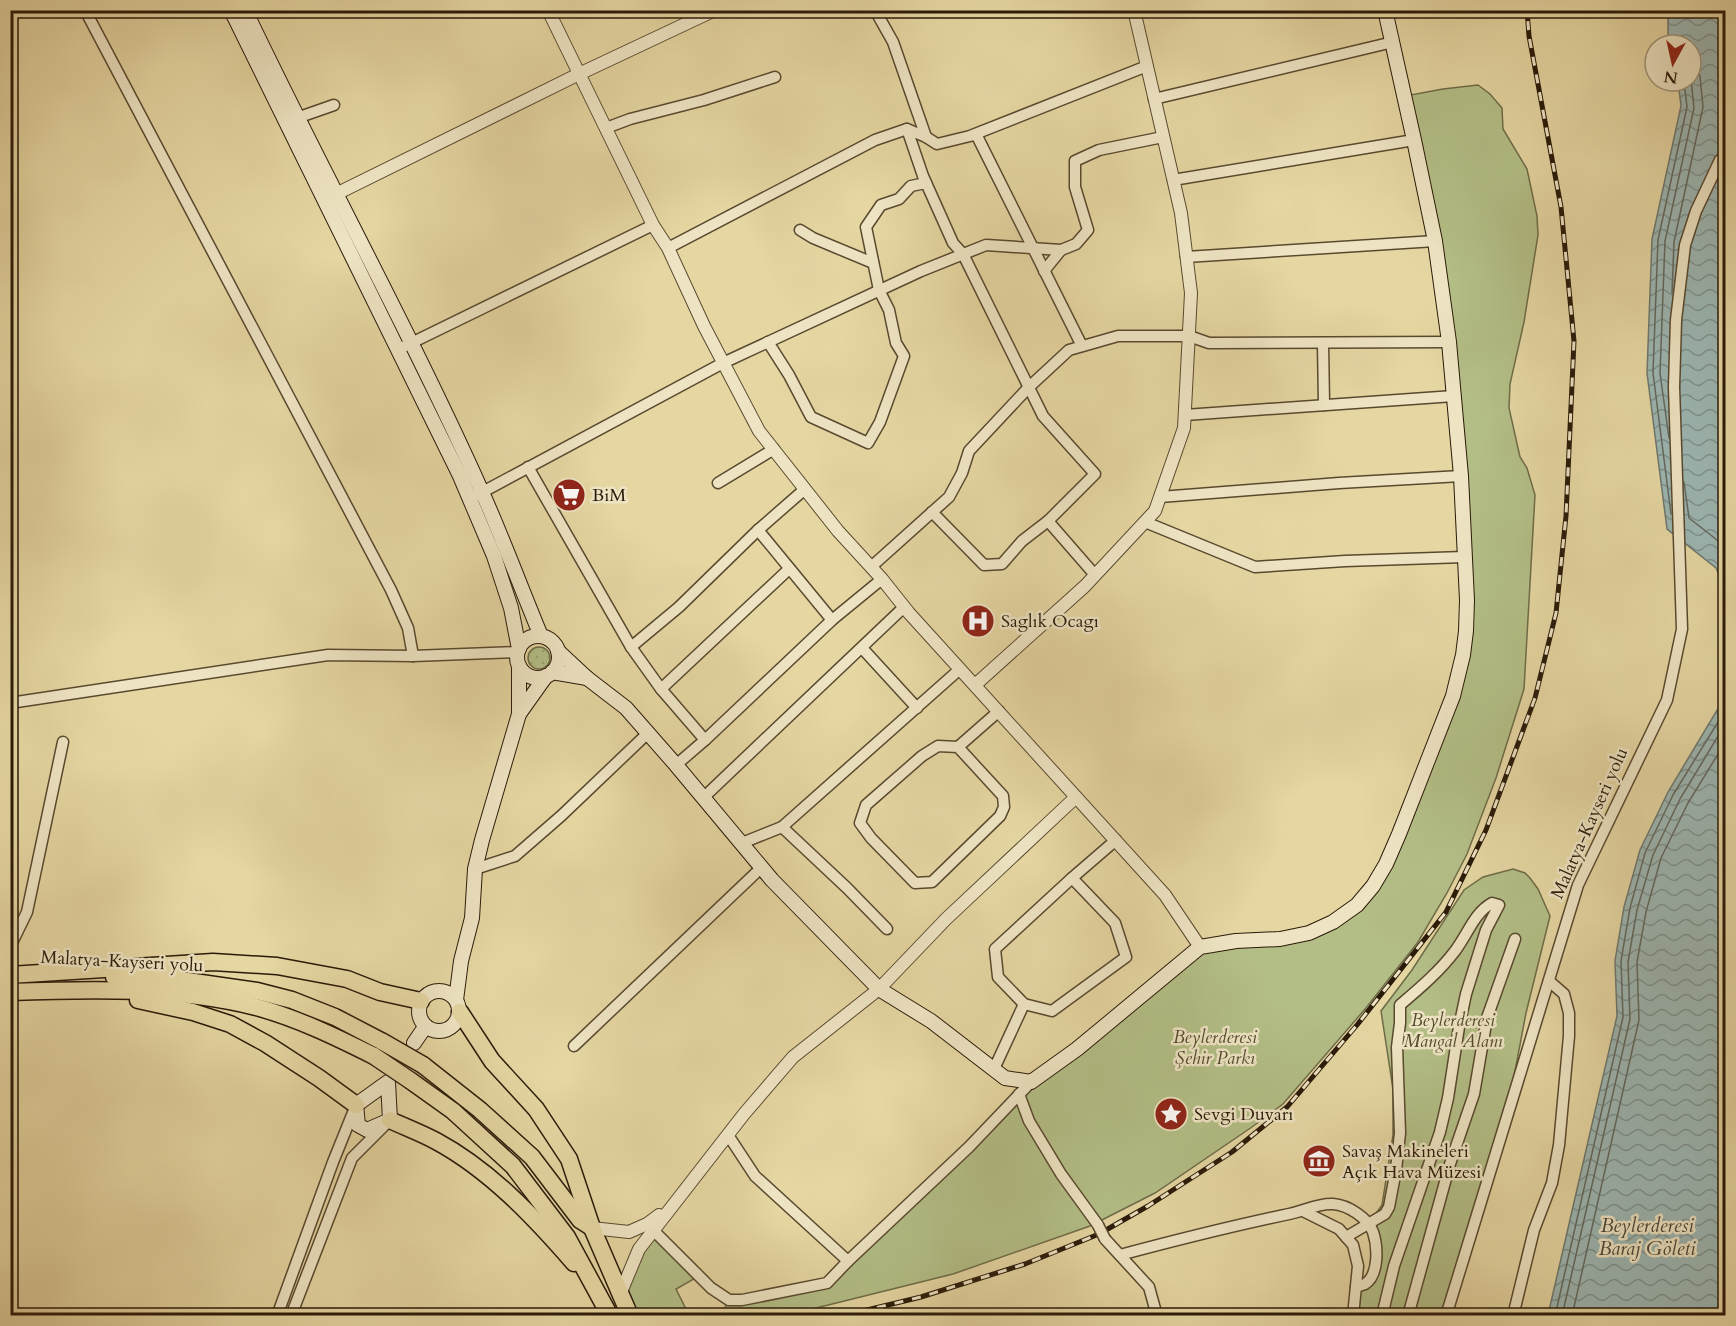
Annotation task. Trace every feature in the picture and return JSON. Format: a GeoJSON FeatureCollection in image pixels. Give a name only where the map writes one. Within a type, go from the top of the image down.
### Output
{"type":"FeatureCollection","features":[{"type":"Feature","properties":{"kind":"highway"},"geometry":{"type":"LineString","coordinates":[[10,975],[213,962],[267,965],[347,979],[380,992],[421,1001]]}},
{"type":"Feature","properties":{"kind":"highway","name":"Malatya-Kayseri yolu"},"geometry":{"type":"LineString","coordinates":[[10,975],[173,979],[257,991],[292,1000],[335,1017],[379,1049],[423,1065],[480,1110],[532,1157],[580,1220],[592,1228],[630,1316]]}},
{"type":"Feature","properties":{"kind":"highway"},"geometry":{"type":"LineString","coordinates":[[87,989],[193,1012],[230,1024],[265,1043],[356,1105]]}},
{"type":"Feature","properties":{"kind":"highway"},"geometry":{"type":"LineString","coordinates":[[10,992],[87,989],[186,995],[256,1007],[379,1049],[411,1081],[453,1111],[513,1166],[567,1237],[610,1316]]}},
{"type":"Feature","properties":{"kind":"highway"},"geometry":{"type":"LineString","coordinates":[[458,1006],[492,1060],[536,1109],[569,1158],[592,1228]]}},
{"type":"Feature","properties":{"kind":"highway"},"geometry":{"type":"LineString","coordinates":[[390,1120],[437,1142],[485,1174],[539,1223],[598,1292]]}},
{"type":"Feature","properties":{"kind":"main road"},"geometry":{"type":"LineString","coordinates":[[231,10],[291,120],[405,346],[456,466],[476,496],[541,636]]}},
{"type":"Feature","properties":{"kind":"main road"},"geometry":{"type":"LineString","coordinates":[[245,10],[291,120]]}},
{"type":"Feature","properties":{"kind":"main road"},"geometry":{"type":"LineString","coordinates":[[558,651],[587,678],[626,708],[762,867],[879,989],[931,1021],[1005,1078],[1031,1082],[1077,1049],[1200,947],[1236,941],[1280,939],[1309,933],[1333,922],[1357,905],[1373,886],[1400,834],[1453,696],[1463,655],[1467,600],[1461,476],[1454,396],[1435,241],[1385,10]]}},
{"type":"Feature","properties":{"kind":"main road"},"geometry":{"type":"LineString","coordinates":[[476,496],[511,608],[522,670],[532,676],[549,674],[587,678]]}},
{"type":"Feature","properties":{"kind":"main road"},"geometry":{"type":"LineString","coordinates":[[458,1006],[446,992],[439,990],[432,992],[421,1001],[418,1014],[425,1027],[431,1030],[445,1031],[455,1024],[458,1006],[461,961],[472,918],[475,869],[519,714],[519,655],[527,639],[541,636],[554,642],[559,662],[519,714]]}},
{"type":"Feature","properties":{"kind":"main road"},"geometry":{"type":"LineString","coordinates":[[439,990],[461,961]]}},
{"type":"Feature","properties":{"kind":"main road"},"geometry":{"type":"LineString","coordinates":[[414,1043],[425,1027]]}},
{"type":"Feature","properties":{"kind":"main road"},"geometry":{"type":"LineString","coordinates":[[388,1082],[390,1120],[367,1130],[358,1125],[356,1105],[388,1082]]}},
{"type":"Feature","properties":{"kind":"street"},"geometry":{"type":"LineString","coordinates":[[85,10],[391,590],[408,628],[413,656]]}},
{"type":"Feature","properties":{"kind":"street"},"geometry":{"type":"LineString","coordinates":[[548,10],[653,225],[669,248],[704,326],[759,431],[838,531],[904,607],[1165,895],[1200,947]]}},
{"type":"Feature","properties":{"kind":"street"},"geometry":{"type":"LineString","coordinates":[[330,197],[579,74],[715,10]]}},
{"type":"Feature","properties":{"kind":"street"},"geometry":{"type":"LineString","coordinates":[[874,10],[893,42],[926,137]]}},
{"type":"Feature","properties":{"kind":"street"},"geometry":{"type":"LineString","coordinates":[[975,685],[1085,586],[1155,511],[1184,428],[1191,293],[1180,213],[1134,10]]}},
{"type":"Feature","properties":{"kind":"street"},"geometry":{"type":"LineString","coordinates":[[1154,99],[1393,42]]}},
{"type":"Feature","properties":{"kind":"street"},"geometry":{"type":"LineString","coordinates":[[669,248],[875,140],[907,129],[937,144],[976,134],[1147,66]]}},
{"type":"Feature","properties":{"kind":"street"},"geometry":{"type":"LineString","coordinates":[[606,128],[775,77]]}},
{"type":"Feature","properties":{"kind":"street"},"geometry":{"type":"LineString","coordinates":[[291,120],[334,105]]}},
{"type":"Feature","properties":{"kind":"street"},"geometry":{"type":"LineString","coordinates":[[907,129],[926,183],[953,243],[963,254],[1042,417],[1095,474],[1048,521],[1022,541],[1002,564],[984,566],[932,512]]}},
{"type":"Feature","properties":{"kind":"street"},"geometry":{"type":"LineString","coordinates":[[976,134],[1082,346]]}},
{"type":"Feature","properties":{"kind":"street"},"geometry":{"type":"LineString","coordinates":[[476,496],[723,363],[879,290],[963,254],[986,245],[1061,250],[1076,244],[1088,231],[1075,187],[1074,161],[1099,150],[1163,137]]}},
{"type":"Feature","properties":{"kind":"street"},"geometry":{"type":"LineString","coordinates":[[1173,180],[1414,140]]}},
{"type":"Feature","properties":{"kind":"street","name":"Malatya-Kayseri yolu"},"geometry":{"type":"LineString","coordinates":[[1446,1316],[1578,885],[1667,700],[1682,629],[1674,387],[1677,309],[1685,244],[1696,211],[1720,160],[1725,155]]}},
{"type":"Feature","properties":{"kind":"street"},"geometry":{"type":"LineString","coordinates":[[768,342],[789,375],[811,417],[868,443],[880,422],[904,356],[896,343],[889,310],[879,290],[866,227],[881,205],[899,199],[911,186],[926,183]]}},
{"type":"Feature","properties":{"kind":"street"},"geometry":{"type":"LineString","coordinates":[[405,346],[653,225]]}},
{"type":"Feature","properties":{"kind":"street"},"geometry":{"type":"LineString","coordinates":[[800,230],[813,238],[873,263]]}},
{"type":"Feature","properties":{"kind":"street"},"geometry":{"type":"LineString","coordinates":[[1186,257],[1435,241]]}},
{"type":"Feature","properties":{"kind":"street"},"geometry":{"type":"LineString","coordinates":[[1044,271],[1061,250]]}},
{"type":"Feature","properties":{"kind":"street"},"geometry":{"type":"LineString","coordinates":[[871,567],[949,497],[962,473],[969,451],[1028,388],[1069,350],[1118,336],[1189,336],[1209,343],[1449,342]]}},
{"type":"Feature","properties":{"kind":"street"},"geometry":{"type":"LineString","coordinates":[[1323,343],[1324,405]]}},
{"type":"Feature","properties":{"kind":"street"},"geometry":{"type":"LineString","coordinates":[[1185,414],[1454,396]]}},
{"type":"Feature","properties":{"kind":"street"},"geometry":{"type":"LineString","coordinates":[[717,483],[774,449]]}},
{"type":"Feature","properties":{"kind":"street"},"geometry":{"type":"LineString","coordinates":[[528,467],[631,647],[661,689],[705,740]]}},
{"type":"Feature","properties":{"kind":"street"},"geometry":{"type":"LineString","coordinates":[[1160,497],[1461,476]]}},
{"type":"Feature","properties":{"kind":"street"},"geometry":{"type":"LineString","coordinates":[[631,647],[679,607],[758,530],[805,489]]}},
{"type":"Feature","properties":{"kind":"street"},"geometry":{"type":"LineString","coordinates":[[1048,521],[1095,575]]}},
{"type":"Feature","properties":{"kind":"street"},"geometry":{"type":"LineString","coordinates":[[1145,522],[1255,567],[1464,557]]}},
{"type":"Feature","properties":{"kind":"street"},"geometry":{"type":"LineString","coordinates":[[758,530],[832,620]]}},
{"type":"Feature","properties":{"kind":"street"},"geometry":{"type":"LineString","coordinates":[[661,689],[789,569]]}},
{"type":"Feature","properties":{"kind":"street"},"geometry":{"type":"LineString","coordinates":[[676,765],[832,620],[882,579]]}},
{"type":"Feature","properties":{"kind":"street"},"geometry":{"type":"LineString","coordinates":[[704,797],[904,607]]}},
{"type":"Feature","properties":{"kind":"street"},"geometry":{"type":"LineString","coordinates":[[862,648],[917,708]]}},
{"type":"Feature","properties":{"kind":"street"},"geometry":{"type":"LineString","coordinates":[[10,703],[328,655],[519,655]]}},
{"type":"Feature","properties":{"kind":"street"},"geometry":{"type":"LineString","coordinates":[[742,843],[782,827],[960,669]]}},
{"type":"Feature","properties":{"kind":"street"},"geometry":{"type":"LineString","coordinates":[[958,747],[1002,796],[1004,807],[1000,816],[932,882],[915,883],[860,823],[866,805],[922,756],[938,746],[958,747],[999,711]]}},
{"type":"Feature","properties":{"kind":"street"},"geometry":{"type":"LineString","coordinates":[[475,869],[515,856],[648,734]]}},
{"type":"Feature","properties":{"kind":"street"},"geometry":{"type":"LineString","coordinates":[[10,947],[27,912],[63,742]]}},
{"type":"Feature","properties":{"kind":"street"},"geometry":{"type":"LineString","coordinates":[[621,1292],[650,1227],[674,1203],[793,1057],[879,989],[946,919],[1076,797]]}},
{"type":"Feature","properties":{"kind":"street"},"geometry":{"type":"LineString","coordinates":[[782,827],[887,929]]}},
{"type":"Feature","properties":{"kind":"street"},"geometry":{"type":"LineString","coordinates":[[1072,878],[1115,923],[1126,957],[1053,1011],[1024,1004],[998,977],[995,949],[1072,878],[1116,840]]}},
{"type":"Feature","properties":{"kind":"street"},"geometry":{"type":"LineString","coordinates":[[574,1046],[762,867]]}},
{"type":"Feature","properties":{"kind":"street"},"geometry":{"type":"LineString","coordinates":[[1346,1237],[1385,1214],[1389,1207],[1400,1133],[1397,1047],[1400,1005],[1431,980],[1463,940],[1481,909],[1492,903],[1499,905],[1486,930],[1466,994],[1440,1132],[1394,1266],[1382,1316]]}},
{"type":"Feature","properties":{"kind":"street"},"geometry":{"type":"LineString","coordinates":[[1408,1316],[1450,1164],[1474,1094],[1487,1018],[1515,939]]}},
{"type":"Feature","properties":{"kind":"street"},"geometry":{"type":"LineString","coordinates":[[1513,1316],[1534,1230],[1552,1183],[1559,1144],[1569,1013],[1564,994],[1549,981]]}},
{"type":"Feature","properties":{"kind":"street"},"geometry":{"type":"LineString","coordinates":[[994,1069],[1024,1004]]}},
{"type":"Feature","properties":{"kind":"street"},"geometry":{"type":"LineString","coordinates":[[650,1227],[711,1288],[729,1300],[742,1300],[827,1283],[969,1147],[1031,1082]]}},
{"type":"Feature","properties":{"kind":"street"},"geometry":{"type":"LineString","coordinates":[[1019,1094],[1029,1120],[1061,1174],[1098,1225],[1105,1239],[1149,1287],[1157,1316]]}},
{"type":"Feature","properties":{"kind":"street"},"geometry":{"type":"LineString","coordinates":[[277,1316],[356,1105]]}},
{"type":"Feature","properties":{"kind":"street"},"geometry":{"type":"LineString","coordinates":[[291,1316],[352,1158],[390,1120]]}},
{"type":"Feature","properties":{"kind":"street"},"geometry":{"type":"LineString","coordinates":[[728,1135],[755,1176],[848,1261]]}},
{"type":"Feature","properties":{"kind":"street"},"geometry":{"type":"LineString","coordinates":[[1120,1255],[1303,1211],[1317,1205],[1334,1204],[1350,1209],[1362,1218],[1372,1231],[1376,1255],[1373,1274],[1366,1283],[1356,1287]]}},
{"type":"Feature","properties":{"kind":"street"},"geometry":{"type":"LineString","coordinates":[[1303,1211],[1339,1229],[1353,1245],[1358,1266],[1353,1316]]}},
{"type":"Feature","properties":{"kind":"street"},"geometry":{"type":"LineString","coordinates":[[592,1228],[629,1232],[650,1227]]}},
{"type":"Feature","properties":{"kind":"green space","name":"Beylerderesi Şehir Parkı"},"geometry":{"type":"Polygon","coordinates":[[[1478,85],[1490,94],[1502,108],[1503,129],[1527,169],[1537,216],[1538,235],[1524,322],[1510,384],[1509,408],[1520,457],[1527,468],[1535,495],[1524,689],[1496,778],[1467,854],[1418,942],[1366,1008],[1283,1104],[1155,1193],[1090,1226],[953,1274],[796,1313],[711,1316],[722,1313],[729,1300],[827,1283],[1031,1082],[1200,947],[1309,933],[1373,886],[1463,655],[1451,360],[1405,96],[1478,85]]]}},
{"type":"Feature","properties":{"kind":"green space"},"geometry":{"type":"Polygon","coordinates":[[[539,647],[547,650],[550,658],[547,666],[539,669],[531,666],[528,658],[531,650],[539,647]]]}},
{"type":"Feature","properties":{"kind":"green space","name":"Beylerderesi Mangal Alanı"},"geometry":{"type":"Polygon","coordinates":[[[1513,869],[1525,873],[1530,878],[1538,889],[1550,916],[1526,1013],[1505,1124],[1446,1315],[1353,1316],[1356,1287],[1366,1283],[1376,1255],[1368,1225],[1382,1205],[1393,1135],[1393,1089],[1381,1011],[1412,970],[1464,890],[1483,877],[1513,869]]]}},
{"type":"Feature","properties":{"kind":"green space"},"geometry":{"type":"Polygon","coordinates":[[[653,1231],[699,1276],[676,1289],[689,1315],[630,1315],[621,1292],[653,1231]]]}},
{"type":"Feature","properties":{"kind":"water"},"geometry":{"type":"Polygon","coordinates":[[[1668,11],[1725,11],[1725,589],[1716,568],[1667,529],[1647,373],[1652,239],[1681,106],[1679,93],[1703,93],[1703,33],[1668,33],[1668,11]]]}},
{"type":"Feature","properties":{"kind":"water","name":"Beylerderesi Baraj Göleti"},"geometry":{"type":"Polygon","coordinates":[[[1725,697],[1725,1315],[1548,1315],[1617,1016],[1615,961],[1624,907],[1640,850],[1668,792],[1725,697]]]}},
{"type":"Feature","properties":{"kind":"railway"},"geometry":{"type":"LineString","coordinates":[[842,1316],[921,1297],[1025,1264],[1099,1234],[1148,1206],[1232,1152],[1287,1107],[1357,1025],[1446,912],[1486,830],[1535,698],[1556,613],[1566,516],[1574,341],[1561,207],[1529,36],[1527,10]]}},
{"type":"Feature","properties":{"kind":"place","name":"BiM"},"geometry":{"type":"Point","coordinates":[569,495]}},
{"type":"Feature","properties":{"kind":"place","name":"Saglık Ocagı"},"geometry":{"type":"Point","coordinates":[978,621]}},
{"type":"Feature","properties":{"kind":"place","name":"Sevgi Duvarı"},"geometry":{"type":"Point","coordinates":[1171,1114]}},
{"type":"Feature","properties":{"kind":"place","name":"Savaş Makineleri Açık Hava Müzesi"},"geometry":{"type":"Point","coordinates":[1319,1161]}}]}
